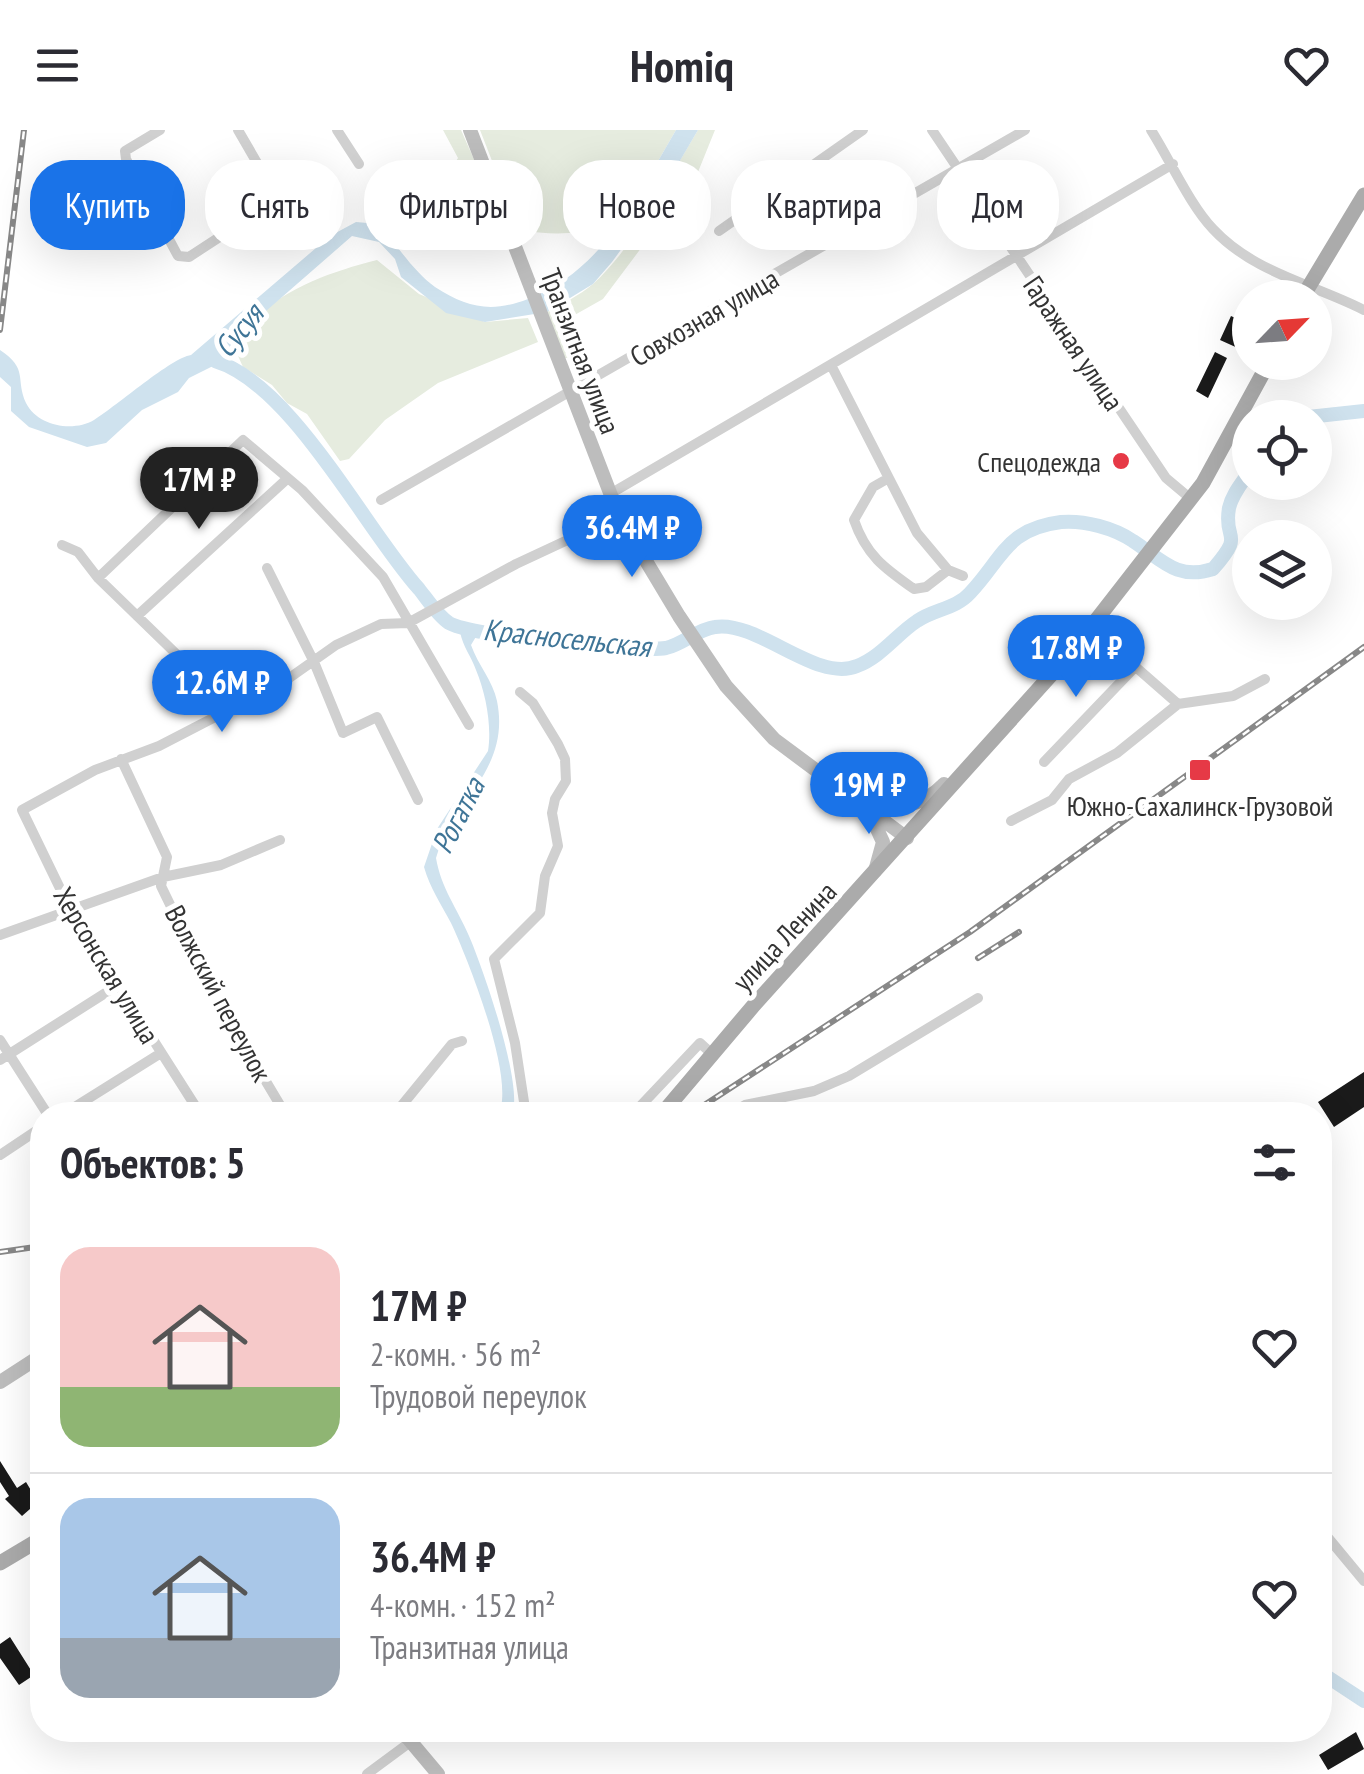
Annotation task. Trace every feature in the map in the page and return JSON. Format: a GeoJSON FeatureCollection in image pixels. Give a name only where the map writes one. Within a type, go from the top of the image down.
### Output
{"type":"FeatureCollection","features":[{"type":"Feature","properties":{"kind":"main road","name":"Транзитная улица"},"geometry":{"type":"LineString","coordinates":[[470,130],[568,394],[618,516],[734,696],[774,739],[907,838]]}},
{"type":"Feature","properties":{"kind":"main road"},"geometry":{"type":"LineString","coordinates":[[1313,280],[1364,195]]}},
{"type":"Feature","properties":{"kind":"main road","name":"улица Ленина"},"geometry":{"type":"LineString","coordinates":[[670,1102],[706,1048],[873,876],[1090,626],[1216,463],[1259,380]]}},
{"type":"Feature","properties":{"kind":"main road"},"geometry":{"type":"LineString","coordinates":[[858,800],[897,809],[933,795],[985,740],[1010,722]]}},
{"type":"Feature","properties":{"kind":"main road"},"geometry":{"type":"LineString","coordinates":[[858,800],[880,830],[883,842],[873,876]]}},
{"type":"Feature","properties":{"kind":"main road"},"geometry":{"type":"LineString","coordinates":[[0,1382],[30,1363]]}},
{"type":"Feature","properties":{"kind":"main road"},"geometry":{"type":"LineString","coordinates":[[0,1563],[30,1545]]}},
{"type":"Feature","properties":{"kind":"main road"},"geometry":{"type":"LineString","coordinates":[[413,1742],[438,1774]]}},
{"type":"Feature","properties":{"kind":"street"},"geometry":{"type":"LineString","coordinates":[[160,130],[126,150],[126,159],[178,256],[189,256],[278,199],[238,130]]}},
{"type":"Feature","properties":{"kind":"street"},"geometry":{"type":"LineString","coordinates":[[336,130],[359,164]]}},
{"type":"Feature","properties":{"kind":"street"},"geometry":{"type":"LineString","coordinates":[[719,231],[863,130]]}},
{"type":"Feature","properties":{"kind":"street","name":"Гаражная улица"},"geometry":{"type":"LineString","coordinates":[[932,130],[953,160]]}},
{"type":"Feature","properties":{"kind":"street","name":"Совхозная улица"},"geometry":{"type":"LineString","coordinates":[[976,160],[1025,130]]}},
{"type":"Feature","properties":{"kind":"street"},"geometry":{"type":"LineString","coordinates":[[1151,130],[1212,228],[1241,253],[1286,280]]}},
{"type":"Feature","properties":{"kind":"street"},"geometry":{"type":"LineString","coordinates":[[610,494],[1173,164]]}},
{"type":"Feature","properties":{"kind":"street","name":"Совхозная улица"},"geometry":{"type":"LineString","coordinates":[[382,500],[937,183]]}},
{"type":"Feature","properties":{"kind":"street","name":"Гаражная улица"},"geometry":{"type":"LineString","coordinates":[[1011,250],[1166,478],[1191,499]]}},
{"type":"Feature","properties":{"kind":"street"},"geometry":{"type":"LineString","coordinates":[[1332,300],[1364,310]]}},
{"type":"Feature","properties":{"kind":"street"},"geometry":{"type":"LineString","coordinates":[[832,365],[917,533],[948,570],[963,576]]}},
{"type":"Feature","properties":{"kind":"street"},"geometry":{"type":"LineString","coordinates":[[98,578],[244,440],[288,478],[383,577],[470,726]]}},
{"type":"Feature","properties":{"kind":"street"},"geometry":{"type":"LineString","coordinates":[[136,616],[288,478]]}},
{"type":"Feature","properties":{"kind":"street"},"geometry":{"type":"LineString","coordinates":[[887,479],[874,487],[854,520],[862,545],[914,589],[926,587],[948,570]]}},
{"type":"Feature","properties":{"kind":"street"},"geometry":{"type":"LineString","coordinates":[[121,759],[159,746],[314,662],[336,645],[381,624],[408,623],[618,516]]}},
{"type":"Feature","properties":{"kind":"street"},"geometry":{"type":"LineString","coordinates":[[62,546],[78,552],[98,578],[199,676],[221,713]]}},
{"type":"Feature","properties":{"kind":"street"},"geometry":{"type":"LineString","coordinates":[[266,568],[314,662],[343,734],[376,717],[418,800]]}},
{"type":"Feature","properties":{"kind":"street"},"geometry":{"type":"LineString","coordinates":[[1090,626],[1178,704]]}},
{"type":"Feature","properties":{"kind":"street"},"geometry":{"type":"LineString","coordinates":[[1044,762],[1136,666]]}},
{"type":"Feature","properties":{"kind":"street"},"geometry":{"type":"LineString","coordinates":[[1010,821],[1052,800],[1069,780],[1117,753],[1178,704],[1233,696],[1265,678]]}},
{"type":"Feature","properties":{"kind":"street"},"geometry":{"type":"LineString","coordinates":[[520,692],[533,703],[558,744],[565,759],[566,781],[554,799],[552,813],[558,846],[545,876],[540,913],[494,959],[524,1102]]}},
{"type":"Feature","properties":{"kind":"street","name":"Херсонская улица"},"geometry":{"type":"LineString","coordinates":[[121,759],[22,810],[24,821],[70,909],[193,1102]]}},
{"type":"Feature","properties":{"kind":"street","name":"Волжский переулок"},"geometry":{"type":"LineString","coordinates":[[121,759],[167,857],[161,886],[212,991],[278,1102]]}},
{"type":"Feature","properties":{"kind":"street"},"geometry":{"type":"LineString","coordinates":[[0,936],[163,877],[222,865],[280,840]]}},
{"type":"Feature","properties":{"kind":"street"},"geometry":{"type":"LineString","coordinates":[[4,1057],[118,985]]}},
{"type":"Feature","properties":{"kind":"street"},"geometry":{"type":"LineString","coordinates":[[761,1102],[814,1091],[849,1076],[978,998]]}},
{"type":"Feature","properties":{"kind":"street"},"geometry":{"type":"LineString","coordinates":[[0,1040],[4,1057],[38,1102]]}},
{"type":"Feature","properties":{"kind":"street"},"geometry":{"type":"LineString","coordinates":[[405,1102],[452,1044],[462,1041]]}},
{"type":"Feature","properties":{"kind":"street"},"geometry":{"type":"LineString","coordinates":[[646,1102],[706,1048]]}},
{"type":"Feature","properties":{"kind":"street"},"geometry":{"type":"LineString","coordinates":[[83,1102],[161,1053]]}},
{"type":"Feature","properties":{"kind":"street"},"geometry":{"type":"LineString","coordinates":[[0,1155],[30,1136]]}},
{"type":"Feature","properties":{"kind":"street"},"geometry":{"type":"LineString","coordinates":[[1332,1542],[1364,1580]]}},
{"type":"Feature","properties":{"kind":"street"},"geometry":{"type":"LineString","coordinates":[[367,1774],[387,1760],[401,1742]]}},
{"type":"Feature","properties":{"kind":"shaded area"},"geometry":{"type":"Polygon","coordinates":[[[443,130],[461,130],[474,160],[458,158],[443,130]]]}},
{"type":"Feature","properties":{"kind":"shaded area"},"geometry":{"type":"Polygon","coordinates":[[[480,130],[676,130],[659,160],[563,160],[563,233],[543,232],[543,160],[492,160],[480,130]]]}},
{"type":"Feature","properties":{"kind":"shaded area"},"geometry":{"type":"Polygon","coordinates":[[[698,130],[715,130],[703,160],[680,160],[698,130]]]}},
{"type":"Feature","properties":{"kind":"shaded area"},"geometry":{"type":"Polygon","coordinates":[[[623,250],[640,250],[603,299],[564,321],[571,358],[562,358],[547,312],[588,288],[623,250]]]}},
{"type":"Feature","properties":{"kind":"shaded area"},"geometry":{"type":"Polygon","coordinates":[[[377,260],[419,294],[485,322],[528,318],[538,342],[438,383],[385,420],[349,459],[340,461],[307,414],[243,367],[234,347],[245,329],[277,300],[336,272],[377,260]]]}},
{"type":"Feature","properties":{"kind":"water"},"geometry":{"type":"Polygon","coordinates":[[[676,130],[698,130],[680,160],[658,160],[676,130]]]}},
{"type":"Feature","properties":{"kind":"water"},"geometry":{"type":"Polygon","coordinates":[[[364,223],[364,239],[352,236],[344,243],[344,228],[364,223]]]}},
{"type":"Feature","properties":{"kind":"water","name":"Сусуя"},"geometry":{"type":"Polygon","coordinates":[[[314,250],[336,250],[242,332],[215,365],[189,378],[178,392],[142,410],[106,443],[87,447],[29,427],[11,411],[11,387],[0,377],[0,350],[15,363],[23,395],[32,411],[57,425],[77,426],[94,420],[171,364],[191,355],[314,250]]]}},
{"type":"Feature","properties":{"kind":"water"},"geometry":{"type":"Polygon","coordinates":[[[387,250],[400,250],[435,287],[458,300],[480,306],[503,306],[528,299],[578,270],[598,250],[621,250],[593,284],[547,312],[485,322],[446,313],[401,277],[395,259],[387,250]]]}},
{"type":"Feature","properties":{"kind":"water","name":"Рогатка"},"geometry":{"type":"Polygon","coordinates":[[[460,632],[477,635],[471,645],[495,694],[499,725],[488,766],[436,858],[492,999],[507,1054],[514,1102],[501,1102],[501,1076],[488,1020],[459,940],[424,867],[437,829],[488,751],[485,700],[460,632]]]}},
{"type":"Feature","properties":{"kind":"building"},"geometry":{"type":"Polygon","coordinates":[[[1231,316],[1232,316],[1232,345],[1220,340],[1231,316]]]}},
{"type":"Feature","properties":{"kind":"building"},"geometry":{"type":"Polygon","coordinates":[[[1215,352],[1227,358],[1208,398],[1196,391],[1215,352]]]}},
{"type":"Feature","properties":{"kind":"building"},"geometry":{"type":"Polygon","coordinates":[[[1364,1072],[1364,1107],[1334,1127],[1332,1102],[1318,1102],[1364,1072]]]}},
{"type":"Feature","properties":{"kind":"building"},"geometry":{"type":"Polygon","coordinates":[[[0,1461],[17,1488],[26,1482],[30,1509],[22,1516],[5,1499],[9,1496],[0,1482],[0,1461]]]}},
{"type":"Feature","properties":{"kind":"building"},"geometry":{"type":"Polygon","coordinates":[[[10,1637],[30,1669],[30,1678],[19,1685],[0,1658],[0,1644],[10,1637]]]}},
{"type":"Feature","properties":{"kind":"building"},"geometry":{"type":"Polygon","coordinates":[[[1356,1732],[1364,1749],[1328,1770],[1319,1755],[1356,1732]]]}},
{"type":"Feature","properties":{"kind":"waterway","name":"Красносельская"},"geometry":{"type":"LineString","coordinates":[[215,361],[244,375],[299,427],[398,563],[445,620],[488,633],[650,649],[666,648],[709,628],[732,627],[805,659],[841,669],[874,657],[917,621],[964,598],[1007,547],[1028,531],[1043,526],[1061,522],[1098,526],[1125,536],[1179,570],[1213,569],[1231,542],[1228,519],[1232,500]]}},
{"type":"Feature","properties":{"kind":"waterway","name":"Красносельская"},"geometry":{"type":"LineString","coordinates":[[1332,414],[1364,411]]}},
{"type":"Feature","properties":{"kind":"waterway"},"geometry":{"type":"LineString","coordinates":[[1332,1680],[1364,1701]]}},
{"type":"Feature","properties":{"kind":"railway"},"geometry":{"type":"LineString","coordinates":[[0,330],[24,130]]}},
{"type":"Feature","properties":{"kind":"railway"},"geometry":{"type":"LineString","coordinates":[[709,1102],[970,932],[1364,647]]}},
{"type":"Feature","properties":{"kind":"railway"},"geometry":{"type":"LineString","coordinates":[[978,958],[1019,932]]}},
{"type":"Feature","properties":{"kind":"railway"},"geometry":{"type":"LineString","coordinates":[[0,1252],[30,1248]]}},
{"type":"Feature","properties":{"kind":"place","name":"Спецодежда"},"geometry":{"type":"Point","coordinates":[1121,461]}},
{"type":"Feature","properties":{"kind":"place","name":"Южно-Сахалинск-Грузовой"},"geometry":{"type":"Point","coordinates":[1200,770]}}]}
